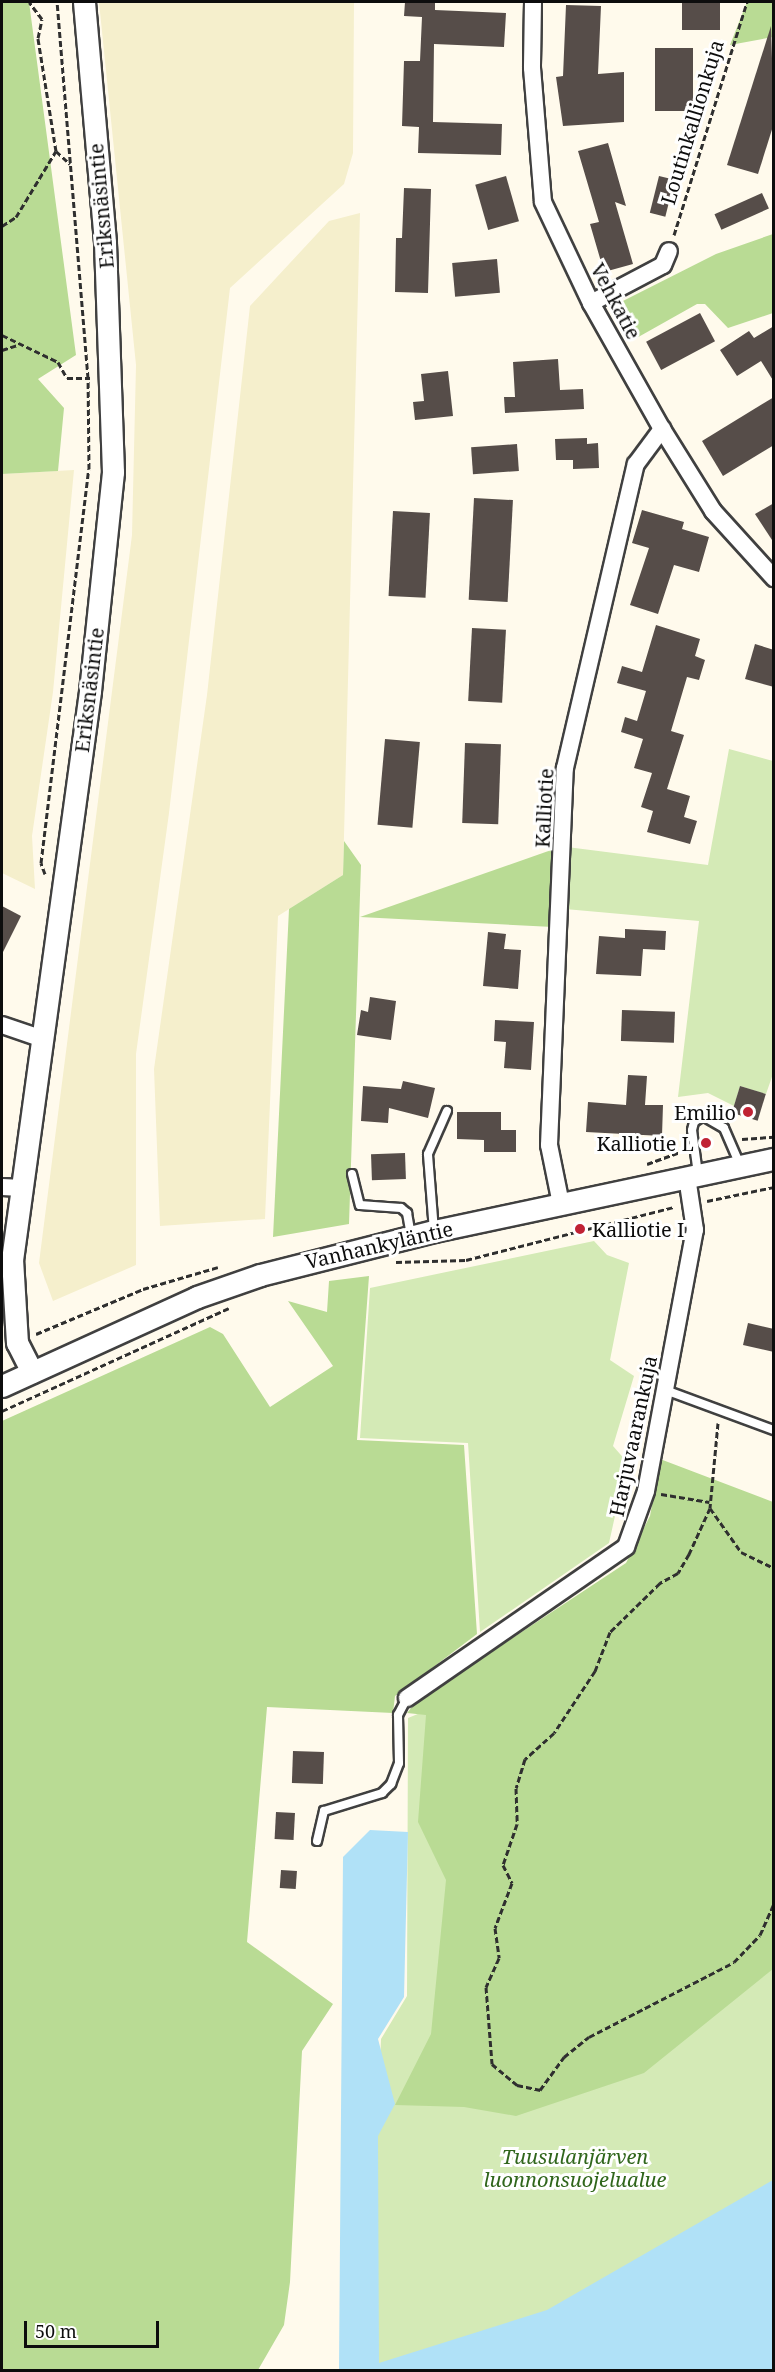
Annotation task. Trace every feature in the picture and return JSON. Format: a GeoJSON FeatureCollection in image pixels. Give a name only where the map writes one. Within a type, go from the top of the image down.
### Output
{"type":"FeatureCollection","features":[{"type":"Feature","properties":{"kind":"street","name":"Eriksnäsintie"},"geometry":{"type":"LineString","coordinates":[[32,1372],[17,1342],[12,1260],[12,1188],[43,1038],[113,472],[112,378],[84,2]]}},
{"type":"Feature","properties":{"kind":"street","name":"Vehkatie"},"geometry":{"type":"LineString","coordinates":[[533,2],[532,68],[543,202],[591,303],[662,429],[712,511],[774,578]]}},
{"type":"Feature","properties":{"kind":"street"},"geometry":{"type":"LineString","coordinates":[[591,303],[663,265],[669,252]]}},
{"type":"Feature","properties":{"kind":"street","name":"Kalliotie"},"geometry":{"type":"LineString","coordinates":[[561,1204],[549,1145],[566,768],[636,464],[662,429]]}},
{"type":"Feature","properties":{"kind":"street"},"geometry":{"type":"LineString","coordinates":[[2,1025],[43,1038]]}},
{"type":"Feature","properties":{"kind":"street","name":"Vanhankyläntie"},"geometry":{"type":"LineString","coordinates":[[2,1386],[207,1293],[260,1275],[434,1231],[774,1159]]}},
{"type":"Feature","properties":{"kind":"street","name":"Harjuvaarankuja"},"geometry":{"type":"LineString","coordinates":[[407,1698],[618,1556],[639,1520],[695,1230],[692,1176]]}},
{"type":"Feature","properties":{"kind":"lane"},"geometry":{"type":"LineString","coordinates":[[434,1231],[428,1154],[447,1112]]}},
{"type":"Feature","properties":{"kind":"lane"},"geometry":{"type":"LineString","coordinates":[[692,1176],[692,1130],[694,1122],[703,1116],[724,1128],[740,1166]]}},
{"type":"Feature","properties":{"kind":"lane"},"geometry":{"type":"LineString","coordinates":[[352,1174],[360,1205],[401,1208],[407,1213],[411,1237]]}},
{"type":"Feature","properties":{"kind":"lane"},"geometry":{"type":"LineString","coordinates":[[665,1390],[774,1430]]}},
{"type":"Feature","properties":{"kind":"lane"},"geometry":{"type":"LineString","coordinates":[[317,1841],[324,1811],[382,1793],[391,1784],[399,1763],[398,1715],[407,1698]]}},
{"type":"Feature","properties":{"kind":"path"},"geometry":{"type":"LineString","coordinates":[[29,2],[42,19],[38,38],[56,151],[70,164]]}},
{"type":"Feature","properties":{"kind":"path"},"geometry":{"type":"LineString","coordinates":[[46,878],[41,863],[89,469],[88,378],[57,2]]}},
{"type":"Feature","properties":{"kind":"path","name":"Loutinkallionkuja"},"geometry":{"type":"LineString","coordinates":[[669,252],[747,2]]}},
{"type":"Feature","properties":{"kind":"path"},"geometry":{"type":"LineString","coordinates":[[2,226],[16,217],[56,151]]}},
{"type":"Feature","properties":{"kind":"path"},"geometry":{"type":"LineString","coordinates":[[2,336],[58,362],[67,378],[112,378]]}},
{"type":"Feature","properties":{"kind":"path"},"geometry":{"type":"LineString","coordinates":[[2,350],[18,345]]}},
{"type":"Feature","properties":{"kind":"path"},"geometry":{"type":"LineString","coordinates":[[386,1261],[431,1263],[466,1260],[653,1210],[693,1204],[744,1190],[774,1187]]}},
{"type":"Feature","properties":{"kind":"path"},"geometry":{"type":"LineString","coordinates":[[17,1342],[143,1289],[228,1264]]}},
{"type":"Feature","properties":{"kind":"path"},"geometry":{"type":"LineString","coordinates":[[2,1411],[233,1306]]}},
{"type":"Feature","properties":{"kind":"path"},"geometry":{"type":"LineString","coordinates":[[719,1410],[710,1508],[678,1573],[660,1583],[610,1632],[595,1671],[554,1732],[525,1759],[516,1788],[517,1824],[503,1865],[512,1883],[495,1928],[499,1958],[486,1987],[492,2064],[517,2085],[540,2090],[564,2058],[589,2037],[734,1962],[760,1935],[774,1904]]}},
{"type":"Feature","properties":{"kind":"path"},"geometry":{"type":"LineString","coordinates":[[646,1491],[710,1502]]}},
{"type":"Feature","properties":{"kind":"path"},"geometry":{"type":"LineString","coordinates":[[710,1508],[741,1552],[774,1568]]}},
{"type":"Feature","properties":{"kind":"shaded area"},"geometry":{"type":"Polygon","coordinates":[[[99,2],[354,2],[353,153],[344,184],[230,288],[169,813],[136,1054],[136,1265],[53,1301],[39,1263],[132,535],[136,365],[99,2]]]}},
{"type":"Feature","properties":{"kind":"shaded area"},"geometry":{"type":"Polygon","coordinates":[[[360,213],[343,875],[278,916],[265,1219],[160,1226],[154,1069],[207,695],[250,306],[329,221],[360,213]]]}},
{"type":"Feature","properties":{"kind":"shaded area"},"geometry":{"type":"Polygon","coordinates":[[[74,470],[53,692],[32,836],[35,889],[2,873],[2,474],[74,470]]]}},
{"type":"Feature","properties":{"kind":"green space"},"geometry":{"type":"Polygon","coordinates":[[[2,2],[29,2],[76,355],[38,379],[64,408],[58,471],[2,474],[2,2]]]}},
{"type":"Feature","properties":{"kind":"green space"},"geometry":{"type":"Polygon","coordinates":[[[747,2],[773,2],[773,37],[730,45],[747,2]]]}},
{"type":"Feature","properties":{"kind":"green space"},"geometry":{"type":"Polygon","coordinates":[[[773,234],[773,313],[728,328],[705,304],[697,304],[633,340],[615,305],[716,254],[773,234]]]}},
{"type":"Feature","properties":{"kind":"green space"},"geometry":{"type":"Polygon","coordinates":[[[729,749],[773,761],[774,1071],[766,1094],[740,1086],[734,1106],[708,1093],[678,1097],[699,921],[565,909],[567,847],[708,865],[729,749]]]}},
{"type":"Feature","properties":{"kind":"green space"},"geometry":{"type":"Polygon","coordinates":[[[344,841],[361,865],[349,1224],[273,1237],[289,909],[343,875],[344,841]]]}},
{"type":"Feature","properties":{"kind":"green space"},"geometry":{"type":"Polygon","coordinates":[[[557,848],[553,927],[360,917],[557,848]]]}},
{"type":"Feature","properties":{"kind":"green space"},"geometry":{"type":"Polygon","coordinates":[[[594,1241],[607,1255],[629,1263],[610,1360],[634,1376],[613,1446],[627,1462],[609,1543],[480,1632],[468,1443],[360,1438],[370,1288],[594,1241]]]}},
{"type":"Feature","properties":{"kind":"green space"},"geometry":{"type":"Polygon","coordinates":[[[369,1276],[357,1440],[464,1445],[477,1634],[395,1696],[393,1713],[267,1707],[247,1942],[333,2004],[302,2051],[290,2282],[284,2325],[258,2370],[2,2370],[2,1421],[210,1327],[223,1334],[270,1407],[333,1366],[288,1301],[327,1312],[329,1281],[369,1276]]]}},
{"type":"Feature","properties":{"kind":"green space"},"geometry":{"type":"Polygon","coordinates":[[[660,1459],[773,1502],[773,1969],[644,2073],[516,2116],[464,2107],[395,2105],[431,2034],[446,1880],[418,1822],[426,1715],[407,1713],[416,1702],[626,1563],[650,1516],[660,1459]]]}},
{"type":"Feature","properties":{"kind":"green space","name":"Tuusulanjärven luonnonsuojelualue"},"geometry":{"type":"Polygon","coordinates":[[[773,1552],[773,2370],[379,2363],[370,2336],[381,2039],[407,1996],[408,1718],[577,1649],[773,1552]]]}},
{"type":"Feature","properties":{"kind":"water"},"geometry":{"type":"Polygon","coordinates":[[[370,1830],[408,1832],[404,1997],[378,2039],[395,2104],[378,2136],[379,2363],[547,2310],[773,2180],[773,2370],[339,2370],[343,1857],[370,1830]]]}},
{"type":"Feature","properties":{"kind":"building"},"geometry":{"type":"Polygon","coordinates":[[[405,2],[435,2],[435,10],[506,13],[504,47],[434,44],[433,122],[502,124],[501,155],[418,153],[419,127],[402,126],[404,61],[420,61],[422,17],[404,16],[405,2]]]}},
{"type":"Feature","properties":{"kind":"building"},"geometry":{"type":"Polygon","coordinates":[[[682,2],[720,2],[720,30],[682,30],[682,2]]]}},
{"type":"Feature","properties":{"kind":"building"},"geometry":{"type":"Polygon","coordinates":[[[566,5],[601,6],[598,74],[624,72],[624,122],[563,126],[556,77],[563,76],[566,5]]]}},
{"type":"Feature","properties":{"kind":"building"},"geometry":{"type":"Polygon","coordinates":[[[771,26],[774,123],[758,174],[727,165],[771,26]]]}},
{"type":"Feature","properties":{"kind":"building"},"geometry":{"type":"Polygon","coordinates":[[[655,48],[693,48],[693,111],[655,111],[655,48]]]}},
{"type":"Feature","properties":{"kind":"building"},"geometry":{"type":"Polygon","coordinates":[[[608,143],[626,206],[615,202],[633,264],[604,272],[590,224],[599,222],[578,151],[608,143]]]}},
{"type":"Feature","properties":{"kind":"building"},"geometry":{"type":"Polygon","coordinates":[[[506,176],[519,221],[488,230],[475,185],[506,176]]]}},
{"type":"Feature","properties":{"kind":"building"},"geometry":{"type":"Polygon","coordinates":[[[659,176],[675,180],[665,217],[650,213],[659,176]]]}},
{"type":"Feature","properties":{"kind":"building"},"geometry":{"type":"Polygon","coordinates":[[[404,188],[431,189],[428,293],[395,292],[396,238],[402,238],[404,188]]]}},
{"type":"Feature","properties":{"kind":"building"},"geometry":{"type":"Polygon","coordinates":[[[762,193],[769,209],[721,230],[714,214],[762,193]]]}},
{"type":"Feature","properties":{"kind":"building"},"geometry":{"type":"Polygon","coordinates":[[[497,259],[500,293],[455,297],[452,263],[497,259]]]}},
{"type":"Feature","properties":{"kind":"building"},"geometry":{"type":"Polygon","coordinates":[[[700,313],[715,341],[661,370],[646,342],[700,313]]]}},
{"type":"Feature","properties":{"kind":"building"},"geometry":{"type":"Polygon","coordinates":[[[774,326],[774,382],[761,361],[737,376],[720,350],[749,331],[754,338],[774,326]]]}},
{"type":"Feature","properties":{"kind":"building"},"geometry":{"type":"Polygon","coordinates":[[[558,359],[560,390],[583,389],[584,409],[505,413],[504,397],[515,397],[513,362],[558,359]]]}},
{"type":"Feature","properties":{"kind":"building"},"geometry":{"type":"Polygon","coordinates":[[[448,371],[453,416],[415,420],[413,402],[424,401],[421,374],[448,371]]]}},
{"type":"Feature","properties":{"kind":"building"},"geometry":{"type":"Polygon","coordinates":[[[774,397],[774,445],[723,476],[702,441],[774,397]]]}},
{"type":"Feature","properties":{"kind":"building"},"geometry":{"type":"Polygon","coordinates":[[[587,438],[587,444],[598,443],[599,468],[573,469],[573,460],[556,460],[555,439],[587,438]]]}},
{"type":"Feature","properties":{"kind":"building"},"geometry":{"type":"Polygon","coordinates":[[[517,444],[519,471],[473,474],[471,447],[517,444]]]}},
{"type":"Feature","properties":{"kind":"building"},"geometry":{"type":"Polygon","coordinates":[[[474,498],[513,500],[508,602],[469,600],[474,498]]]}},
{"type":"Feature","properties":{"kind":"building"},"geometry":{"type":"Polygon","coordinates":[[[774,503],[774,543],[755,514],[774,503]]]}},
{"type":"Feature","properties":{"kind":"building"},"geometry":{"type":"Polygon","coordinates":[[[642,510],[684,522],[682,529],[709,537],[699,572],[674,565],[658,614],[630,605],[649,548],[632,543],[642,510]]]}},
{"type":"Feature","properties":{"kind":"building"},"geometry":{"type":"Polygon","coordinates":[[[393,511],[430,513],[426,598],[389,596],[393,511]]]}},
{"type":"Feature","properties":{"kind":"building"},"geometry":{"type":"Polygon","coordinates":[[[656,625],[700,639],[695,656],[705,660],[699,680],[687,677],[671,731],[684,735],[667,789],[690,796],[684,817],[697,821],[690,844],[647,832],[653,811],[641,807],[652,773],[634,768],[643,739],[621,732],[625,717],[637,721],[646,691],[617,683],[622,666],[642,672],[656,625]]]}},
{"type":"Feature","properties":{"kind":"building"},"geometry":{"type":"Polygon","coordinates":[[[472,628],[506,630],[502,703],[468,701],[472,628]]]}},
{"type":"Feature","properties":{"kind":"building"},"geometry":{"type":"Polygon","coordinates":[[[755,644],[774,650],[774,687],[745,679],[755,644]]]}},
{"type":"Feature","properties":{"kind":"building"},"geometry":{"type":"Polygon","coordinates":[[[385,739],[420,742],[412,828],[378,825],[385,739]]]}},
{"type":"Feature","properties":{"kind":"building"},"geometry":{"type":"Polygon","coordinates":[[[465,743],[501,744],[498,824],[462,823],[465,743]]]}},
{"type":"Feature","properties":{"kind":"building"},"geometry":{"type":"Polygon","coordinates":[[[2,906],[21,916],[2,954],[2,906]]]}},
{"type":"Feature","properties":{"kind":"building"},"geometry":{"type":"Polygon","coordinates":[[[625,929],[666,931],[665,950],[643,949],[641,976],[596,974],[599,936],[625,938],[625,929]]]}},
{"type":"Feature","properties":{"kind":"building"},"geometry":{"type":"Polygon","coordinates":[[[488,932],[506,934],[504,949],[521,950],[518,989],[483,986],[488,932]]]}},
{"type":"Feature","properties":{"kind":"building"},"geometry":{"type":"Polygon","coordinates":[[[370,997],[396,1001],[391,1040],[357,1035],[361,1010],[368,1012],[370,997]]]}},
{"type":"Feature","properties":{"kind":"building"},"geometry":{"type":"Polygon","coordinates":[[[622,1010],[675,1012],[674,1043],[621,1041],[622,1010]]]}},
{"type":"Feature","properties":{"kind":"building"},"geometry":{"type":"Polygon","coordinates":[[[495,1020],[534,1022],[531,1070],[504,1068],[506,1042],[494,1041],[495,1020]]]}},
{"type":"Feature","properties":{"kind":"building"},"geometry":{"type":"Polygon","coordinates":[[[628,1075],[647,1076],[645,1105],[663,1105],[662,1136],[586,1132],[588,1102],[626,1105],[628,1075]]]}},
{"type":"Feature","properties":{"kind":"building"},"geometry":{"type":"Polygon","coordinates":[[[403,1081],[435,1088],[428,1118],[389,1108],[388,1123],[361,1121],[363,1086],[401,1089],[403,1081]]]}},
{"type":"Feature","properties":{"kind":"building"},"geometry":{"type":"Polygon","coordinates":[[[740,1086],[766,1094],[758,1121],[732,1113],[740,1086]]]}},
{"type":"Feature","properties":{"kind":"building"},"geometry":{"type":"Polygon","coordinates":[[[457,1112],[501,1112],[501,1130],[516,1130],[516,1152],[484,1152],[484,1140],[457,1139],[457,1112]]]}},
{"type":"Feature","properties":{"kind":"building"},"geometry":{"type":"Polygon","coordinates":[[[405,1153],[406,1179],[372,1180],[371,1154],[405,1153]]]}},
{"type":"Feature","properties":{"kind":"building"},"geometry":{"type":"Polygon","coordinates":[[[748,1323],[774,1329],[774,1352],[743,1345],[748,1323]]]}},
{"type":"Feature","properties":{"kind":"building"},"geometry":{"type":"Polygon","coordinates":[[[293,1751],[324,1752],[323,1784],[292,1783],[293,1751]]]}},
{"type":"Feature","properties":{"kind":"building"},"geometry":{"type":"Polygon","coordinates":[[[276,1812],[295,1813],[294,1840],[275,1839],[276,1812]]]}},
{"type":"Feature","properties":{"kind":"building"},"geometry":{"type":"Polygon","coordinates":[[[281,1870],[297,1871],[296,1889],[280,1888],[281,1870]]]}},
{"type":"Feature","properties":{"kind":"place","name":"Emilio"},"geometry":{"type":"Point","coordinates":[748,1112]}},
{"type":"Feature","properties":{"kind":"place","name":"Kalliotie L"},"geometry":{"type":"Point","coordinates":[706,1143]}},
{"type":"Feature","properties":{"kind":"place","name":"Kalliotie I"},"geometry":{"type":"Point","coordinates":[580,1229]}}]}
